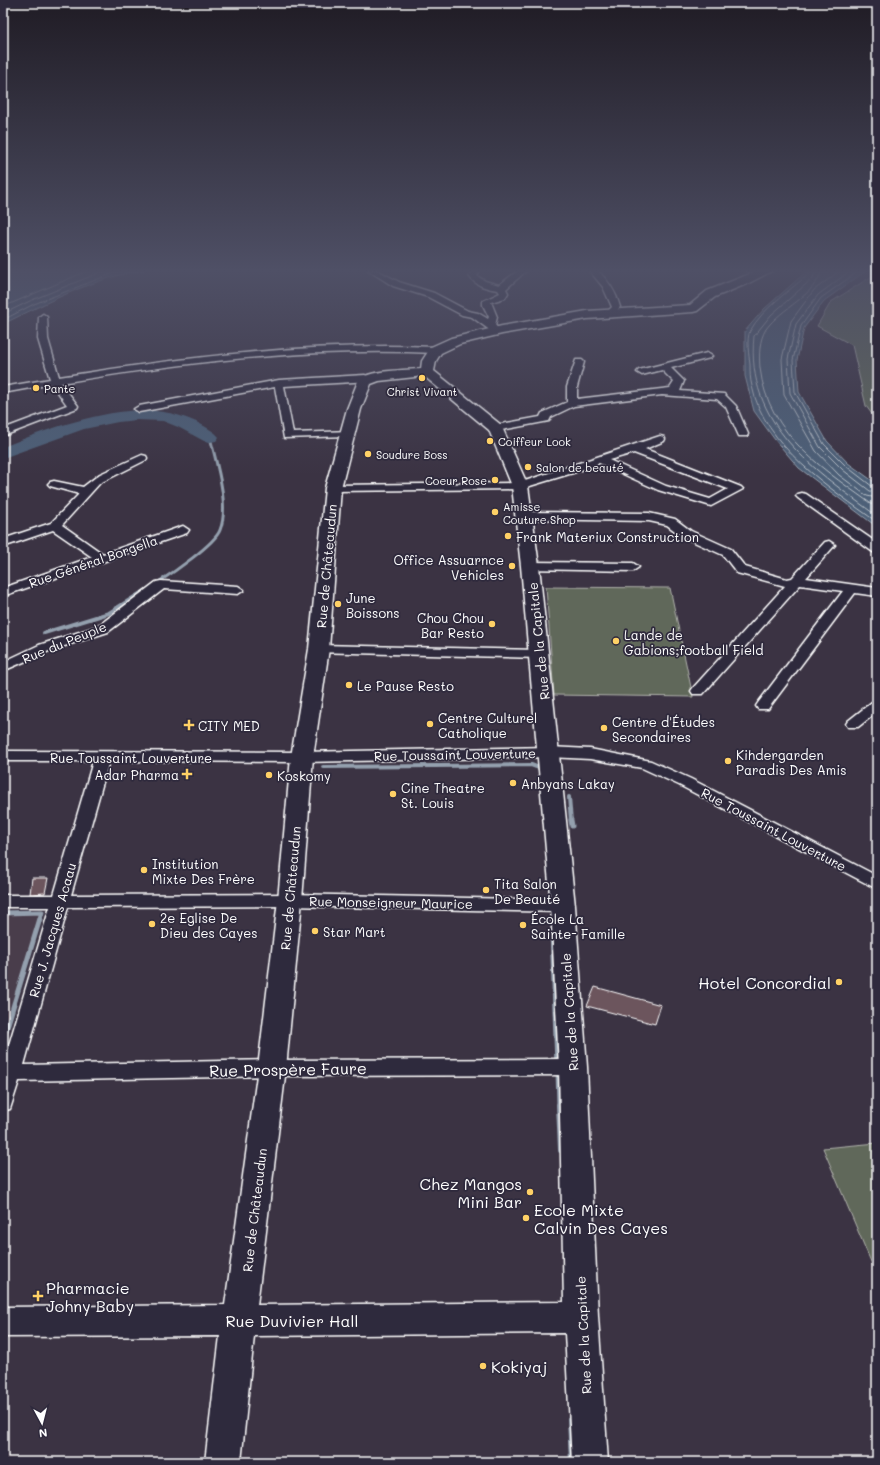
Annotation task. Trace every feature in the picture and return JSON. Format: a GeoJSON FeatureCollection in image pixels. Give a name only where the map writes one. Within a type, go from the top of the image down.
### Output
{"type":"FeatureCollection","features":[{"type":"Feature","properties":{"kind":"street"},"geometry":{"type":"LineString","coordinates":[[3,433],[73,406],[55,380],[43,338]]}},
{"type":"Feature","properties":{"kind":"street"},"geometry":{"type":"LineString","coordinates":[[3,390],[55,380],[252,354],[362,348],[436,350],[463,338]]}},
{"type":"Feature","properties":{"kind":"street"},"geometry":{"type":"LineString","coordinates":[[139,409],[279,383],[365,378],[368,380],[427,372],[429,361],[436,350]]}},
{"type":"Feature","properties":{"kind":"street"},"geometry":{"type":"LineString","coordinates":[[642,372],[707,356]]}},
{"type":"Feature","properties":{"kind":"street"},"geometry":{"type":"LineString","coordinates":[[572,403],[572,387],[578,362]]}},
{"type":"Feature","properties":{"kind":"street"},"geometry":{"type":"LineString","coordinates":[[664,367],[678,381],[676,389],[665,393]]}},
{"type":"Feature","properties":{"kind":"street","name":"Rue de la Capitale"},"geometry":{"type":"LineString","coordinates":[[427,372],[496,428],[520,486],[530,566],[549,752],[562,906],[573,1067],[581,1316],[590,1462]]}},
{"type":"Feature","properties":{"kind":"street","name":"Rue de Châteaudun"},"geometry":{"type":"LineString","coordinates":[[223,1462],[239,1320],[272,1068],[290,900],[302,757],[319,649],[333,488],[354,409],[365,382],[368,380]]}},
{"type":"Feature","properties":{"kind":"street"},"geometry":{"type":"LineString","coordinates":[[279,383],[288,436],[348,433]]}},
{"type":"Feature","properties":{"kind":"street"},"geometry":{"type":"LineString","coordinates":[[496,428],[545,419],[546,415],[572,403],[665,393],[720,396],[730,406],[744,434]]}},
{"type":"Feature","properties":{"kind":"street"},"geometry":{"type":"LineString","coordinates":[[333,488],[520,486],[572,470],[599,459],[635,449],[660,439]]}},
{"type":"Feature","properties":{"kind":"street"},"geometry":{"type":"LineString","coordinates":[[599,459],[662,488],[711,503],[737,490],[635,449]]}},
{"type":"Feature","properties":{"kind":"street"},"geometry":{"type":"LineString","coordinates":[[3,543],[55,526],[85,495],[85,492],[89,486],[142,458]]}},
{"type":"Feature","properties":{"kind":"street"},"geometry":{"type":"LineString","coordinates":[[54,484],[85,492]]}},
{"type":"Feature","properties":{"kind":"street"},"geometry":{"type":"LineString","coordinates":[[802,496],[877,550]]}},
{"type":"Feature","properties":{"kind":"street"},"geometry":{"type":"LineString","coordinates":[[524,516],[649,516],[660,518],[671,522],[688,534],[727,552],[741,570],[787,583],[797,581],[852,587],[877,592]]}},
{"type":"Feature","properties":{"kind":"street"},"geometry":{"type":"LineString","coordinates":[[55,526],[101,558]]}},
{"type":"Feature","properties":{"kind":"street","name":"Rue Général Borgella"},"geometry":{"type":"LineString","coordinates":[[3,592],[183,530]]}},
{"type":"Feature","properties":{"kind":"street"},"geometry":{"type":"LineString","coordinates":[[698,691],[829,545]]}},
{"type":"Feature","properties":{"kind":"street"},"geometry":{"type":"LineString","coordinates":[[530,566],[633,567]]}},
{"type":"Feature","properties":{"kind":"street","name":"Rue du Peuple"},"geometry":{"type":"LineString","coordinates":[[3,667],[44,648],[102,629],[161,585],[238,590]]}},
{"type":"Feature","properties":{"kind":"street"},"geometry":{"type":"LineString","coordinates":[[763,706],[796,664],[852,587]]}},
{"type":"Feature","properties":{"kind":"street"},"geometry":{"type":"LineString","coordinates":[[319,649],[539,654]]}},
{"type":"Feature","properties":{"kind":"street"},"geometry":{"type":"LineString","coordinates":[[853,724],[877,705]]}},
{"type":"Feature","properties":{"kind":"street","name":"Rue Toussaint Louverture"},"geometry":{"type":"LineString","coordinates":[[3,756],[302,757],[549,752],[590,754],[646,764],[685,782],[877,883]]}},
{"type":"Feature","properties":{"kind":"street","name":"Rue J. Jacques Acaau"},"geometry":{"type":"LineString","coordinates":[[3,1103],[7,1073],[60,901],[102,757]]}},
{"type":"Feature","properties":{"kind":"street","name":"Rue Monseigneur Maurice"},"geometry":{"type":"LineString","coordinates":[[3,901],[290,900],[562,906]]}},
{"type":"Feature","properties":{"kind":"street","name":"Rue Prospère Faure"},"geometry":{"type":"LineString","coordinates":[[7,1073],[272,1068],[573,1067]]}},
{"type":"Feature","properties":{"kind":"street","name":"Rue Duvivier Hall"},"geometry":{"type":"LineString","coordinates":[[3,1322],[551,1319],[581,1316]]}},
{"type":"Feature","properties":{"kind":"shaded area"},"geometry":{"type":"Polygon","coordinates":[[[3,913],[40,913],[3,1031],[3,913]]]}},
{"type":"Feature","properties":{"kind":"green space"},"geometry":{"type":"Polygon","coordinates":[[[840,338],[877,338],[877,421],[866,406],[852,345],[840,338]]]}},
{"type":"Feature","properties":{"kind":"green space","name":"Lande de Gabions;football Field"},"geometry":{"type":"Polygon","coordinates":[[[546,587],[670,588],[693,697],[554,695],[546,587]]]}},
{"type":"Feature","properties":{"kind":"green space"},"geometry":{"type":"Polygon","coordinates":[[[877,1143],[877,1276],[823,1148],[877,1143]]]}},
{"type":"Feature","properties":{"kind":"water"},"geometry":{"type":"Polygon","coordinates":[[[745,338],[802,338],[797,360],[799,392],[827,441],[848,463],[877,484],[877,527],[799,468],[775,440],[754,411],[745,376],[745,338]]]}},
{"type":"Feature","properties":{"kind":"building"},"geometry":{"type":"Polygon","coordinates":[[[32,878],[48,878],[45,893],[30,894],[32,878]]]}},
{"type":"Feature","properties":{"kind":"building"},"geometry":{"type":"Polygon","coordinates":[[[595,987],[661,1005],[655,1024],[587,1006],[595,987]]]}},
{"type":"Feature","properties":{"kind":"waterway"},"geometry":{"type":"LineString","coordinates":[[3,453],[78,425],[98,420],[137,415],[157,415],[171,418],[185,423],[210,437]]}},
{"type":"Feature","properties":{"kind":"waterway"},"geometry":{"type":"LineString","coordinates":[[157,583],[202,551],[220,530],[223,520],[223,496],[210,437]]}},
{"type":"Feature","properties":{"kind":"waterway"},"geometry":{"type":"LineString","coordinates":[[139,594],[149,588]]}},
{"type":"Feature","properties":{"kind":"waterway"},"geometry":{"type":"LineString","coordinates":[[44,633],[109,613],[141,593]]}},
{"type":"Feature","properties":{"kind":"waterway"},"geometry":{"type":"LineString","coordinates":[[323,767],[531,765],[542,769],[542,771]]}},
{"type":"Feature","properties":{"kind":"waterway"},"geometry":{"type":"LineString","coordinates":[[569,797],[571,821]]}},
{"type":"Feature","properties":{"kind":"waterway"},"geometry":{"type":"LineString","coordinates":[[571,820],[572,826]]}},
{"type":"Feature","properties":{"kind":"waterway"},"geometry":{"type":"LineString","coordinates":[[3,913],[42,912],[3,1040]]}},
{"type":"Feature","properties":{"kind":"waterway"},"geometry":{"type":"LineString","coordinates":[[552,931],[557,1064]]}},
{"type":"Feature","properties":{"kind":"waterway"},"geometry":{"type":"LineString","coordinates":[[558,1071],[559,1106]]}},
{"type":"Feature","properties":{"kind":"waterway"},"geometry":{"type":"LineString","coordinates":[[559,1105],[561,1150]]}},
{"type":"Feature","properties":{"kind":"waterway"},"geometry":{"type":"LineString","coordinates":[[570,1419],[572,1462]]}},
{"type":"Feature","properties":{"kind":"place","name":"Christ Vivant"},"geometry":{"type":"Point","coordinates":[422,378]}},
{"type":"Feature","properties":{"kind":"place","name":"Pante"},"geometry":{"type":"Point","coordinates":[36,388]}},
{"type":"Feature","properties":{"kind":"place","name":"Coiffeur Look"},"geometry":{"type":"Point","coordinates":[490,441]}},
{"type":"Feature","properties":{"kind":"place","name":"Soudure Boss"},"geometry":{"type":"Point","coordinates":[368,454]}},
{"type":"Feature","properties":{"kind":"place","name":"Salon de beauté"},"geometry":{"type":"Point","coordinates":[528,467]}},
{"type":"Feature","properties":{"kind":"place","name":"Coeur Rose"},"geometry":{"type":"Point","coordinates":[495,480]}},
{"type":"Feature","properties":{"kind":"place","name":"Amisse Couture Shop"},"geometry":{"type":"Point","coordinates":[495,512]}},
{"type":"Feature","properties":{"kind":"place","name":"Frank Materiux Construction"},"geometry":{"type":"Point","coordinates":[508,536]}},
{"type":"Feature","properties":{"kind":"place","name":"Office Assuarnce Vehicles"},"geometry":{"type":"Point","coordinates":[512,566]}},
{"type":"Feature","properties":{"kind":"place","name":"June Boissons"},"geometry":{"type":"Point","coordinates":[338,604]}},
{"type":"Feature","properties":{"kind":"place","name":"Chou Chou Bar Resto"},"geometry":{"type":"Point","coordinates":[492,624]}},
{"type":"Feature","properties":{"kind":"place","name":"Lande de Gabions;football Field"},"geometry":{"type":"Point","coordinates":[616,641]}},
{"type":"Feature","properties":{"kind":"place","name":"Le Pause Resto"},"geometry":{"type":"Point","coordinates":[349,685]}},
{"type":"Feature","properties":{"kind":"place","name":"Centre Culturel Catholique"},"geometry":{"type":"Point","coordinates":[430,724]}},
{"type":"Feature","properties":{"kind":"place","name":"CITY MED"},"geometry":{"type":"Point","coordinates":[189,725]}},
{"type":"Feature","properties":{"kind":"place","name":"Centre d'Études Secondaires"},"geometry":{"type":"Point","coordinates":[604,728]}},
{"type":"Feature","properties":{"kind":"place","name":"Kihdergarden Paradis Des Amis"},"geometry":{"type":"Point","coordinates":[728,761]}},
{"type":"Feature","properties":{"kind":"place","name":"Adar Pharma"},"geometry":{"type":"Point","coordinates":[187,774]}},
{"type":"Feature","properties":{"kind":"place","name":"Koskomy"},"geometry":{"type":"Point","coordinates":[269,775]}},
{"type":"Feature","properties":{"kind":"place","name":"Anbyans Lakay"},"geometry":{"type":"Point","coordinates":[513,783]}},
{"type":"Feature","properties":{"kind":"place","name":"Cine Theatre St. Louis"},"geometry":{"type":"Point","coordinates":[393,794]}},
{"type":"Feature","properties":{"kind":"place","name":"Institution Mixte Des Frère"},"geometry":{"type":"Point","coordinates":[144,870]}},
{"type":"Feature","properties":{"kind":"place","name":"Tita Salon De Beauté"},"geometry":{"type":"Point","coordinates":[486,890]}},
{"type":"Feature","properties":{"kind":"place","name":"2e Eglise De Dieu des Cayes"},"geometry":{"type":"Point","coordinates":[152,924]}},
{"type":"Feature","properties":{"kind":"place","name":"École La Sainte- Famille"},"geometry":{"type":"Point","coordinates":[523,925]}},
{"type":"Feature","properties":{"kind":"place","name":"Star Mart"},"geometry":{"type":"Point","coordinates":[315,931]}},
{"type":"Feature","properties":{"kind":"place","name":"Hotel Concordial"},"geometry":{"type":"Point","coordinates":[839,982]}},
{"type":"Feature","properties":{"kind":"place","name":"Chez Mangos Mini Bar"},"geometry":{"type":"Point","coordinates":[530,1192]}},
{"type":"Feature","properties":{"kind":"place","name":"Ecole Mixte Calvin Des Cayes"},"geometry":{"type":"Point","coordinates":[526,1218]}},
{"type":"Feature","properties":{"kind":"place","name":"Pharmacie Johny Baby"},"geometry":{"type":"Point","coordinates":[38,1296]}},
{"type":"Feature","properties":{"kind":"place","name":"Kokiyaj"},"geometry":{"type":"Point","coordinates":[483,1366]}}]}
